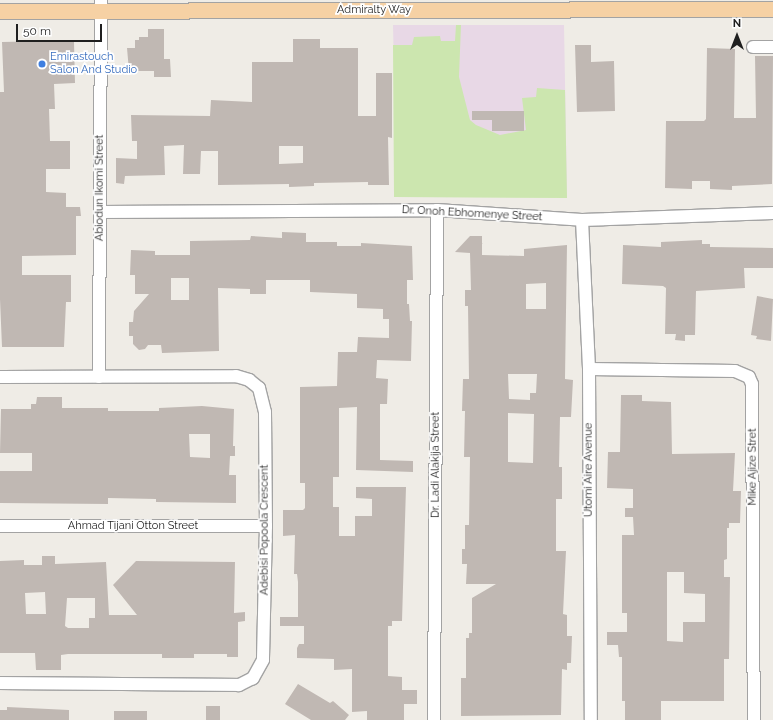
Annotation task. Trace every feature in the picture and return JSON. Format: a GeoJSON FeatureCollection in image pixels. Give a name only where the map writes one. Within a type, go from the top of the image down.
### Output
{"type":"FeatureCollection","features":[{"type":"Feature","properties":{"kind":"main road","name":"Admiralty Way"},"geometry":{"type":"LineString","coordinates":[[0,10],[18,5],[773,8]]}},
{"type":"Feature","properties":{"kind":"street","name":"Abiodun Ikomi Street"},"geometry":{"type":"LineString","coordinates":[[99,376],[101,6]]}},
{"type":"Feature","properties":{"kind":"street"},"geometry":{"type":"LineString","coordinates":[[753,47],[773,47]]}},
{"type":"Feature","properties":{"kind":"street","name":"Dr. Onoh Ebhomenye Street"},"geometry":{"type":"LineString","coordinates":[[100,212],[437,210],[582,220],[773,213]]}},
{"type":"Feature","properties":{"kind":"street","name":"Dr. Ladi Alakija Street"},"geometry":{"type":"LineString","coordinates":[[434,720],[437,210]]}},
{"type":"Feature","properties":{"kind":"street","name":"Utomi Aire Avenue"},"geometry":{"type":"LineString","coordinates":[[582,220],[588,368],[590,720]]}},
{"type":"Feature","properties":{"kind":"street","name":"Mike Ajize Stret"},"geometry":{"type":"LineString","coordinates":[[588,368],[735,371],[749,377],[752,384],[754,720]]}},
{"type":"Feature","properties":{"kind":"street","name":"Adebisi Popoola Crescent"},"geometry":{"type":"LineString","coordinates":[[0,377],[236,376],[249,380],[254,384],[263,398],[265,412],[266,526],[264,660],[253,678],[239,684],[0,683]]}},
{"type":"Feature","properties":{"kind":"street","name":"Ahmad Tijani Otton Street"},"geometry":{"type":"LineString","coordinates":[[0,526],[266,526]]}},
{"type":"Feature","properties":{"kind":"shaded area"},"geometry":{"type":"Polygon","coordinates":[[[393,25],[564,25],[567,198],[395,114],[393,25]]]}},
{"type":"Feature","properties":{"kind":"green space"},"geometry":{"type":"Polygon","coordinates":[[[456,25],[461,25],[459,77],[470,120],[476,125],[500,135],[526,130],[522,98],[536,97],[537,88],[565,90],[567,198],[394,197],[393,45],[412,45],[414,37],[440,36],[441,41],[455,41],[456,25]]]}},
{"type":"Feature","properties":{"kind":"building"},"geometry":{"type":"Polygon","coordinates":[[[148,29],[164,29],[164,59],[170,59],[171,77],[154,77],[154,71],[129,71],[127,48],[135,48],[135,40],[139,40],[139,37],[148,37],[148,29]]]}},
{"type":"Feature","properties":{"kind":"building"},"geometry":{"type":"Polygon","coordinates":[[[293,39],[320,39],[320,48],[358,48],[358,116],[376,116],[376,73],[392,73],[392,138],[388,137],[389,185],[368,185],[368,182],[314,183],[314,186],[289,187],[289,184],[218,185],[218,151],[201,151],[200,174],[183,174],[184,145],[164,146],[165,175],[125,176],[124,184],[116,183],[116,158],[137,159],[137,141],[132,141],[131,115],[210,116],[211,100],[252,102],[252,62],[293,62],[293,39]],[[279,146],[279,164],[303,163],[303,146],[279,146]]]}},
{"type":"Feature","properties":{"kind":"building"},"geometry":{"type":"Polygon","coordinates":[[[2,42],[74,42],[75,83],[54,84],[55,109],[49,109],[50,141],[70,141],[70,169],[46,169],[46,192],[66,193],[66,207],[80,207],[81,216],[76,216],[76,255],[22,256],[22,275],[71,275],[71,302],[66,302],[64,347],[2,347],[0,299],[0,92],[4,92],[2,42]]]}},
{"type":"Feature","properties":{"kind":"building"},"geometry":{"type":"Polygon","coordinates":[[[575,45],[591,45],[591,62],[614,61],[615,111],[577,112],[575,45]]]}},
{"type":"Feature","properties":{"kind":"building"},"geometry":{"type":"Polygon","coordinates":[[[707,48],[735,49],[734,118],[756,118],[755,56],[773,56],[772,184],[732,186],[732,190],[710,189],[710,181],[692,181],[692,189],[665,188],[666,121],[704,121],[706,119],[707,48]]]}},
{"type":"Feature","properties":{"kind":"building"},"geometry":{"type":"Polygon","coordinates":[[[472,111],[524,111],[524,131],[492,131],[492,120],[472,120],[472,111]]]}},
{"type":"Feature","properties":{"kind":"building"},"geometry":{"type":"Polygon","coordinates":[[[282,232],[306,233],[306,242],[337,242],[337,246],[361,246],[361,243],[412,246],[413,280],[407,280],[407,304],[409,304],[410,321],[412,321],[411,361],[377,360],[376,378],[388,379],[387,404],[380,404],[380,460],[413,461],[413,472],[356,470],[357,407],[339,408],[339,477],[333,477],[333,507],[339,507],[339,536],[355,536],[355,516],[372,516],[372,499],[356,498],[356,487],[406,487],[402,621],[392,621],[392,626],[388,626],[388,676],[402,677],[402,690],[417,690],[417,704],[404,704],[404,720],[367,720],[367,711],[352,712],[352,669],[334,670],[334,659],[297,658],[297,648],[299,644],[304,644],[304,626],[280,626],[280,617],[298,617],[298,582],[297,574],[294,574],[295,535],[283,536],[283,510],[303,510],[305,508],[305,483],[300,483],[300,387],[337,386],[338,352],[357,352],[358,337],[389,338],[389,319],[383,319],[383,309],[357,308],[357,294],[310,292],[310,280],[266,280],[266,294],[250,294],[250,289],[218,288],[219,351],[162,353],[161,345],[148,345],[145,349],[139,350],[133,344],[133,336],[129,336],[129,322],[133,322],[134,311],[149,294],[135,294],[135,275],[130,275],[131,250],[155,251],[155,255],[190,255],[190,241],[250,240],[251,236],[282,238],[282,232]],[[171,278],[171,300],[189,300],[189,278],[171,278]]]}},
{"type":"Feature","properties":{"kind":"building"},"geometry":{"type":"Polygon","coordinates":[[[470,236],[482,236],[482,255],[524,256],[524,249],[567,245],[565,379],[573,380],[571,417],[560,417],[559,467],[562,467],[562,499],[556,499],[556,551],[566,551],[563,614],[567,615],[567,636],[572,636],[571,663],[567,663],[567,670],[562,669],[561,715],[461,716],[461,678],[466,678],[466,638],[469,638],[469,633],[472,633],[472,598],[496,584],[466,584],[467,564],[462,564],[462,549],[465,549],[465,525],[469,525],[470,457],[464,457],[465,411],[462,411],[463,379],[469,379],[468,306],[465,306],[465,290],[471,290],[470,253],[455,252],[470,236]],[[546,283],[526,284],[526,309],[546,309],[546,283]],[[508,374],[509,399],[530,400],[530,393],[536,393],[537,374],[508,374]],[[508,413],[508,462],[533,463],[534,414],[508,413]]]}},
{"type":"Feature","properties":{"kind":"building"},"geometry":{"type":"Polygon","coordinates":[[[702,240],[702,244],[710,244],[710,247],[773,248],[773,268],[744,268],[745,288],[696,291],[695,335],[685,335],[685,341],[675,340],[676,334],[665,334],[666,288],[663,286],[622,284],[623,245],[661,247],[661,242],[702,240]]]}},
{"type":"Feature","properties":{"kind":"building"},"geometry":{"type":"Polygon","coordinates":[[[757,296],[773,299],[771,341],[756,339],[757,336],[751,335],[757,296]]]}},
{"type":"Feature","properties":{"kind":"building"},"geometry":{"type":"Polygon","coordinates":[[[621,395],[642,395],[642,401],[671,402],[672,454],[735,453],[733,491],[741,491],[740,523],[729,523],[729,528],[727,528],[727,559],[724,560],[724,577],[730,577],[729,659],[724,659],[724,701],[661,701],[661,720],[625,720],[625,701],[622,701],[622,657],[619,657],[618,645],[607,645],[607,632],[627,632],[627,613],[622,613],[622,535],[634,535],[633,517],[625,517],[625,508],[633,508],[633,489],[607,488],[608,452],[620,452],[621,395]],[[667,572],[667,641],[683,642],[683,622],[705,622],[705,594],[684,593],[684,572],[667,572]]]}},
{"type":"Feature","properties":{"kind":"building"},"geometry":{"type":"Polygon","coordinates":[[[37,397],[62,397],[62,408],[108,408],[108,411],[159,411],[159,408],[202,406],[234,409],[233,446],[235,446],[235,456],[230,456],[229,475],[236,475],[236,503],[156,502],[156,499],[108,498],[108,504],[0,503],[0,471],[32,471],[32,453],[0,453],[1,409],[31,409],[31,404],[36,404],[37,397]],[[189,434],[190,457],[210,458],[210,434],[189,434]]]}},
{"type":"Feature","properties":{"kind":"building"},"geometry":{"type":"Polygon","coordinates":[[[42,556],[55,556],[55,564],[106,562],[109,615],[137,615],[113,585],[136,561],[235,562],[234,613],[245,612],[245,621],[238,622],[238,657],[227,657],[227,654],[194,654],[194,658],[162,658],[162,654],[68,654],[61,655],[61,670],[36,670],[35,653],[0,653],[0,561],[24,560],[24,565],[42,565],[42,556]],[[45,592],[25,593],[26,614],[46,614],[45,592]],[[67,598],[65,626],[68,628],[89,628],[89,618],[95,618],[95,598],[67,598]]]}},
{"type":"Feature","properties":{"kind":"building"},"geometry":{"type":"Polygon","coordinates":[[[298,684],[330,703],[333,701],[349,715],[345,720],[311,720],[285,704],[298,684]]]}},
{"type":"Feature","properties":{"kind":"building"},"geometry":{"type":"Polygon","coordinates":[[[206,706],[220,706],[220,720],[206,720],[206,706]]]}},
{"type":"Feature","properties":{"kind":"building"},"geometry":{"type":"Polygon","coordinates":[[[7,707],[69,710],[69,720],[0,720],[0,710],[7,710],[7,707]]]}},
{"type":"Feature","properties":{"kind":"building"},"geometry":{"type":"Polygon","coordinates":[[[114,711],[147,711],[147,720],[114,720],[114,711]]]}},
{"type":"Feature","properties":{"kind":"place","name":"Emirastouch Salon And Studio"},"geometry":{"type":"Point","coordinates":[42,64]}}]}
